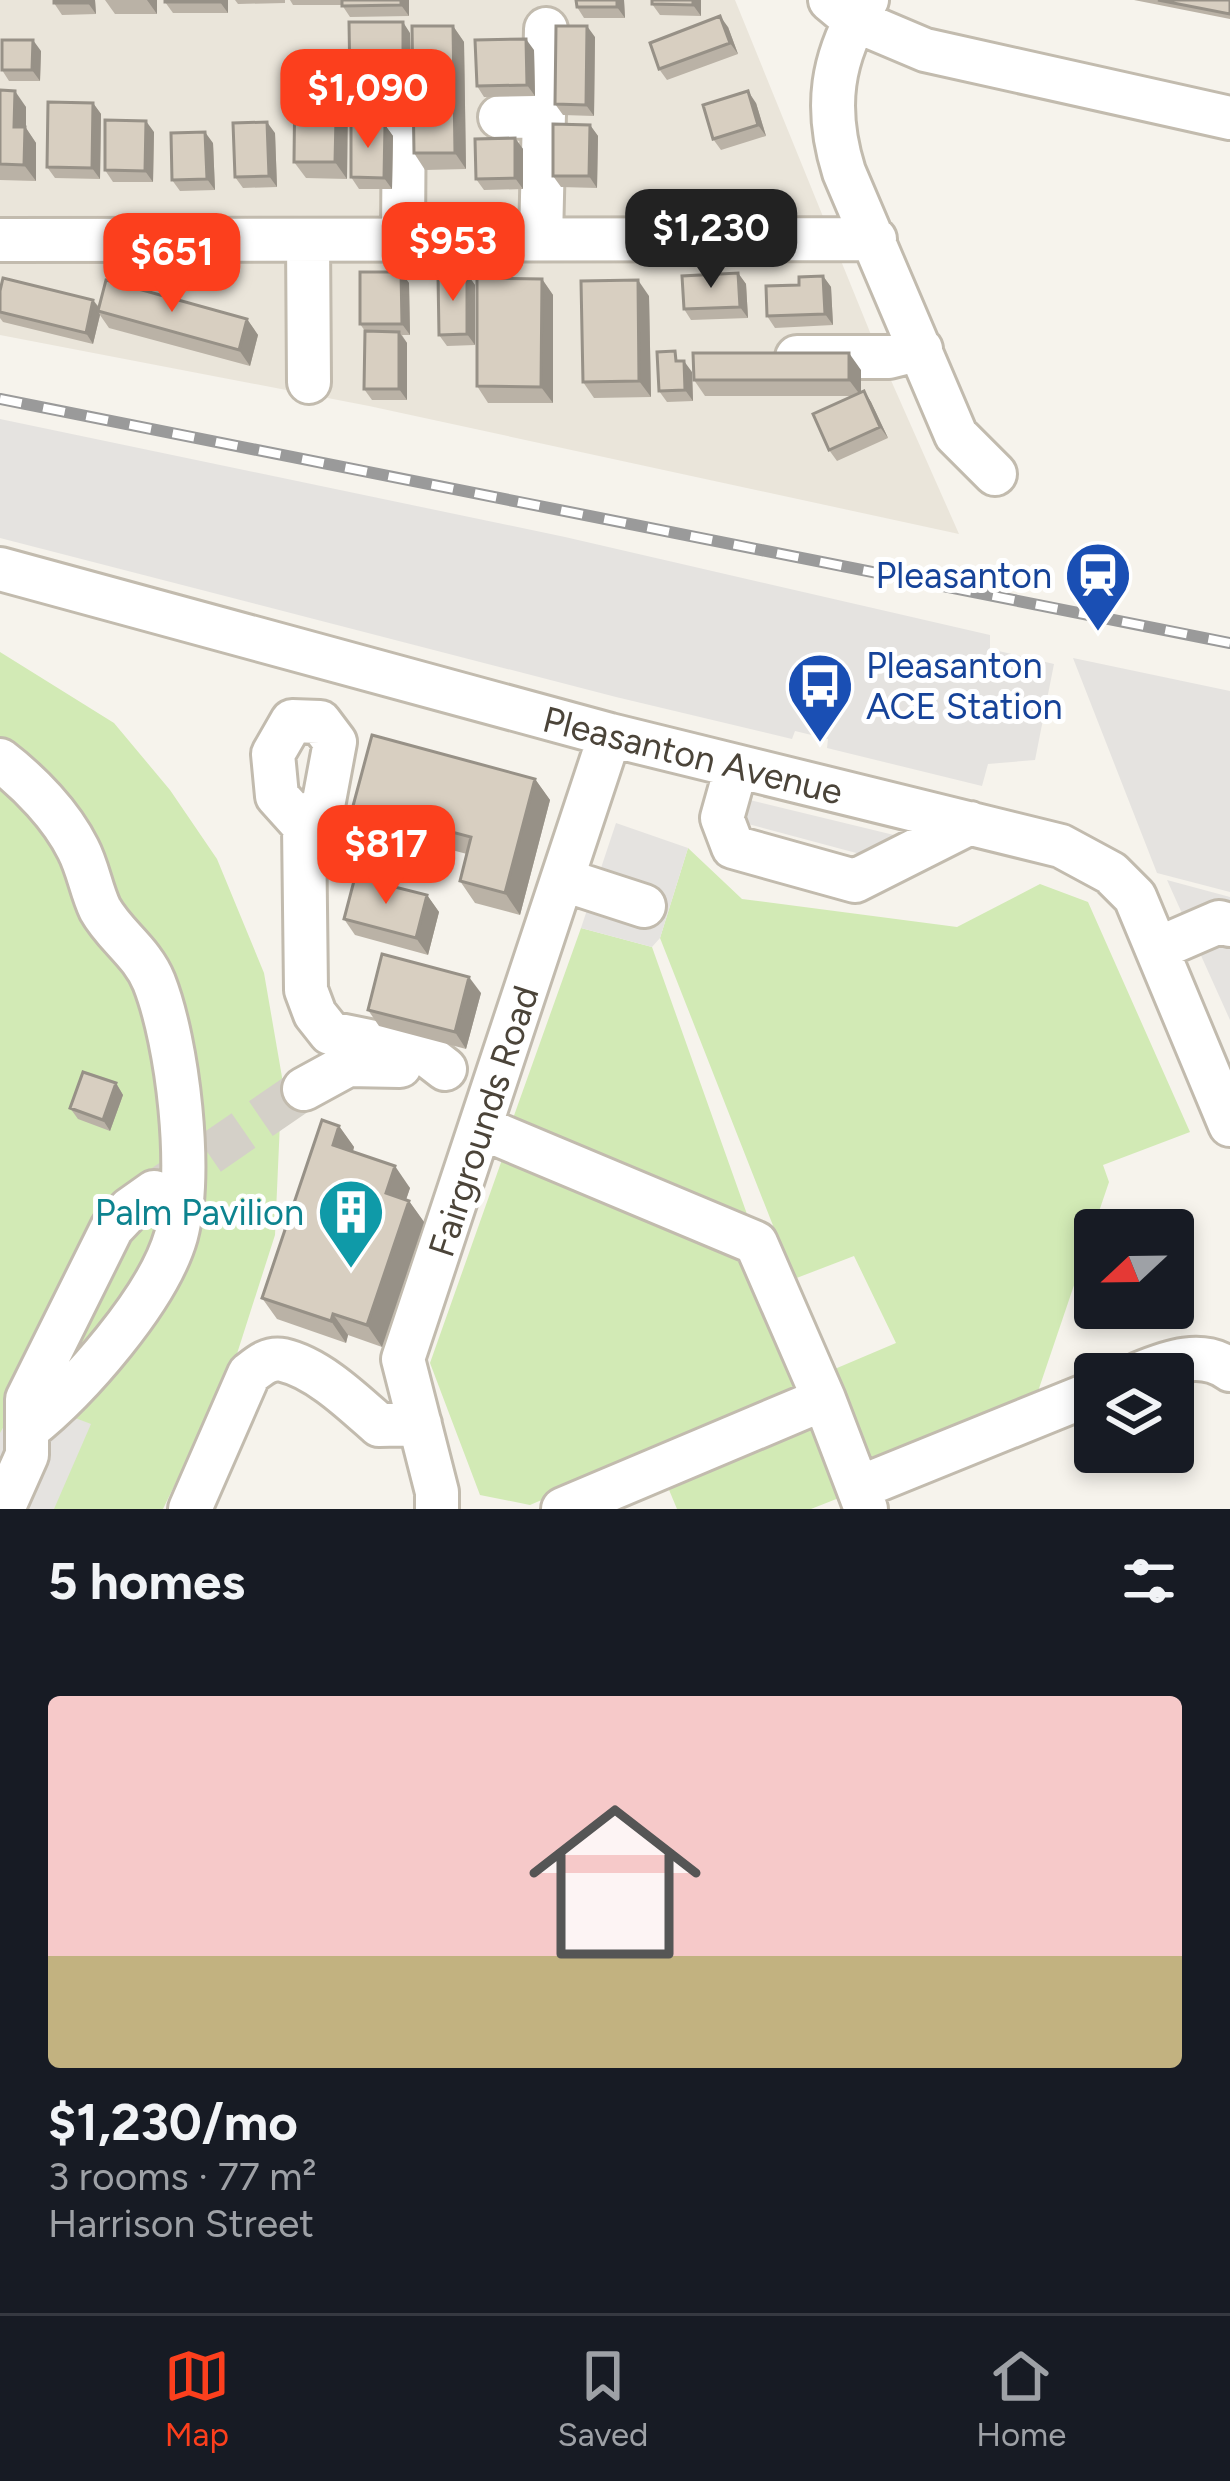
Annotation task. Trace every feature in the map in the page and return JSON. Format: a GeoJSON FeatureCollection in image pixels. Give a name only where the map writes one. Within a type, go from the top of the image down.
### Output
{"type":"FeatureCollection","features":[{"type":"Feature","properties":{"kind":"street"},"geometry":{"type":"LineString","coordinates":[[995,474],[956,435],[832,134],[833,82],[850,7],[926,50],[1230,118]]}},
{"type":"Feature","properties":{"kind":"street"},"geometry":{"type":"LineString","coordinates":[[541,239],[546,29]]}},
{"type":"Feature","properties":{"kind":"street"},"geometry":{"type":"LineString","coordinates":[[403,239],[404,85]]}},
{"type":"Feature","properties":{"kind":"street"},"geometry":{"type":"LineString","coordinates":[[500,117],[544,116]]}},
{"type":"Feature","properties":{"kind":"street"},"geometry":{"type":"LineString","coordinates":[[0,240],[875,239]]}},
{"type":"Feature","properties":{"kind":"street"},"geometry":{"type":"LineString","coordinates":[[308,240],[309,382]]}},
{"type":"Feature","properties":{"kind":"street"},"geometry":{"type":"LineString","coordinates":[[760,357],[889,358],[921,349]]}},
{"type":"Feature","properties":{"kind":"street","name":"Pleasanton Avenue"},"geometry":{"type":"LineString","coordinates":[[0,569],[736,768],[1061,846],[1111,873],[1135,897],[1230,1125]]}},
{"type":"Feature","properties":{"kind":"street","name":"Fairgrounds Road"},"geometry":{"type":"LineString","coordinates":[[437,1509],[437,1492],[404,1359],[610,735]]}},
{"type":"Feature","properties":{"kind":"street"},"geometry":{"type":"LineString","coordinates":[[0,760],[44,801],[77,845],[107,921],[133,947],[154,981],[177,1087],[184,1172],[175,1239],[147,1292],[74,1389],[27,1430]]}},
{"type":"Feature","properties":{"kind":"street"},"geometry":{"type":"LineString","coordinates":[[736,768],[722,818],[733,847],[855,881],[970,823]]}},
{"type":"Feature","properties":{"kind":"street"},"geometry":{"type":"LineString","coordinates":[[304,826],[306,990],[315,1014],[330,1033],[423,1052],[445,1070]]}},
{"type":"Feature","properties":{"kind":"street"},"geometry":{"type":"LineString","coordinates":[[564,880],[644,906]]}},
{"type":"Feature","properties":{"kind":"street"},"geometry":{"type":"LineString","coordinates":[[1159,948],[1219,922],[1230,925]]}},
{"type":"Feature","properties":{"kind":"street"},"geometry":{"type":"LineString","coordinates":[[304,1089],[348,1065],[497,1076]]}},
{"type":"Feature","properties":{"kind":"street"},"geometry":{"type":"LineString","coordinates":[[482,1127],[756,1243],[824,1399],[860,1502],[1074,1402]]}},
{"type":"Feature","properties":{"kind":"street"},"geometry":{"type":"LineString","coordinates":[[3,1509],[27,1455],[27,1399],[112,1228],[154,1192]]}},
{"type":"Feature","properties":{"kind":"street"},"geometry":{"type":"LineString","coordinates":[[1194,1358],[1230,1370]]}},
{"type":"Feature","properties":{"kind":"street"},"geometry":{"type":"LineString","coordinates":[[190,1509],[249,1374],[265,1361],[281,1359],[338,1388],[379,1425],[420,1424]]}},
{"type":"Feature","properties":{"kind":"street"},"geometry":{"type":"LineString","coordinates":[[563,1509],[824,1399]]}},
{"type":"Feature","properties":{"kind":"shaded area"},"geometry":{"type":"Polygon","coordinates":[[[0,0],[735,0],[874,342],[959,534],[369,406],[0,335],[0,0]]]}},
{"type":"Feature","properties":{"kind":"shaded area"},"geometry":{"type":"Polygon","coordinates":[[[0,419],[565,537],[990,635],[990,649],[1054,664],[1035,760],[988,764],[982,786],[827,748],[828,739],[795,731],[792,739],[616,697],[0,538],[0,419]]]}},
{"type":"Feature","properties":{"kind":"shaded area"},"geometry":{"type":"Polygon","coordinates":[[[1073,658],[1230,691],[1230,892],[1157,873],[1073,658]]]}},
{"type":"Feature","properties":{"kind":"shaded area"},"geometry":{"type":"Polygon","coordinates":[[[746,799],[894,835],[875,858],[737,821],[746,799]]]}},
{"type":"Feature","properties":{"kind":"shaded area"},"geometry":{"type":"Polygon","coordinates":[[[616,823],[688,848],[660,938],[652,947],[581,928],[616,823]]]}},
{"type":"Feature","properties":{"kind":"shaded area"},"geometry":{"type":"Polygon","coordinates":[[[1167,880],[1230,897],[1230,1020],[1167,880]]]}},
{"type":"Feature","properties":{"kind":"shaded area"},"geometry":{"type":"Polygon","coordinates":[[[20,1397],[91,1424],[54,1509],[0,1509],[0,1433],[20,1397]]]}},
{"type":"Feature","properties":{"kind":"green space"},"geometry":{"type":"Polygon","coordinates":[[[0,652],[114,723],[170,790],[217,859],[264,973],[282,1077],[275,1235],[235,1360],[163,1509],[0,1509],[0,652]]]}},
{"type":"Feature","properties":{"kind":"green space"},"geometry":{"type":"Polygon","coordinates":[[[688,848],[742,899],[957,927],[1040,884],[1088,902],[1190,1132],[1103,1165],[1109,1182],[1100,1209],[1074,1209],[1074,1285],[1031,1412],[868,1477],[830,1371],[896,1343],[854,1256],[794,1279],[660,938],[688,848]]]}},
{"type":"Feature","properties":{"kind":"green space"},"geometry":{"type":"Polygon","coordinates":[[[581,928],[652,947],[748,1217],[511,1124],[581,928]]]}},
{"type":"Feature","properties":{"kind":"green space"},"geometry":{"type":"Polygon","coordinates":[[[504,1154],[712,1237],[747,1266],[798,1390],[530,1505],[480,1495],[430,1363],[504,1154]]]}},
{"type":"Feature","properties":{"kind":"green space"},"geometry":{"type":"Polygon","coordinates":[[[820,1423],[849,1494],[811,1509],[677,1509],[667,1485],[820,1423]]]}},
{"type":"Feature","properties":{"kind":"building"},"geometry":{"type":"Polygon","coordinates":[[[88,0],[88,3],[54,3],[88,0]]]}},
{"type":"Feature","properties":{"kind":"building"},"geometry":{"type":"Polygon","coordinates":[[[220,0],[220,2],[165,2],[220,0]]]}},
{"type":"Feature","properties":{"kind":"building"},"geometry":{"type":"Polygon","coordinates":[[[342,0],[401,0],[401,5],[342,6],[342,0]]]}},
{"type":"Feature","properties":{"kind":"building"},"geometry":{"type":"Polygon","coordinates":[[[576,0],[617,0],[617,7],[577,7],[576,0]]]}},
{"type":"Feature","properties":{"kind":"building"},"geometry":{"type":"Polygon","coordinates":[[[652,0],[693,0],[693,5],[652,4],[652,0]]]}},
{"type":"Feature","properties":{"kind":"building"},"geometry":{"type":"Polygon","coordinates":[[[1158,0],[1230,0],[1230,14],[1158,0]]]}},
{"type":"Feature","properties":{"kind":"building"},"geometry":{"type":"Polygon","coordinates":[[[720,16],[730,43],[659,69],[650,43],[720,16]]]}},
{"type":"Feature","properties":{"kind":"building"},"geometry":{"type":"Polygon","coordinates":[[[349,22],[403,22],[403,55],[382,56],[382,83],[350,83],[349,22]]]}},
{"type":"Feature","properties":{"kind":"building"},"geometry":{"type":"Polygon","coordinates":[[[412,26],[453,26],[455,153],[414,153],[412,26]]]}},
{"type":"Feature","properties":{"kind":"building"},"geometry":{"type":"Polygon","coordinates":[[[556,26],[587,26],[586,105],[555,104],[556,26]]]}},
{"type":"Feature","properties":{"kind":"building"},"geometry":{"type":"Polygon","coordinates":[[[526,39],[527,85],[477,86],[475,40],[526,39]]]}},
{"type":"Feature","properties":{"kind":"building"},"geometry":{"type":"Polygon","coordinates":[[[2,40],[33,40],[32,70],[2,70],[2,40]]]}},
{"type":"Feature","properties":{"kind":"building"},"geometry":{"type":"Polygon","coordinates":[[[295,75],[337,75],[335,162],[294,162],[295,75]]]}},
{"type":"Feature","properties":{"kind":"building"},"geometry":{"type":"Polygon","coordinates":[[[0,90],[15,91],[14,127],[25,127],[24,165],[0,164],[0,90]]]}},
{"type":"Feature","properties":{"kind":"building"},"geometry":{"type":"Polygon","coordinates":[[[748,91],[758,125],[713,139],[703,105],[748,91]]]}},
{"type":"Feature","properties":{"kind":"building"},"geometry":{"type":"Polygon","coordinates":[[[48,102],[93,103],[92,168],[47,167],[48,102]]]}},
{"type":"Feature","properties":{"kind":"building"},"geometry":{"type":"Polygon","coordinates":[[[105,120],[146,121],[145,171],[105,170],[105,120]]]}},
{"type":"Feature","properties":{"kind":"building"},"geometry":{"type":"Polygon","coordinates":[[[267,122],[269,176],[235,177],[233,123],[267,122]]]}},
{"type":"Feature","properties":{"kind":"building"},"geometry":{"type":"Polygon","coordinates":[[[553,124],[590,125],[589,176],[553,176],[553,124]]]}},
{"type":"Feature","properties":{"kind":"building"},"geometry":{"type":"Polygon","coordinates":[[[351,125],[385,125],[384,178],[351,177],[351,125]]]}},
{"type":"Feature","properties":{"kind":"building"},"geometry":{"type":"Polygon","coordinates":[[[205,132],[207,179],[172,180],[171,133],[205,132]]]}},
{"type":"Feature","properties":{"kind":"building"},"geometry":{"type":"Polygon","coordinates":[[[515,138],[515,178],[476,179],[475,139],[515,138]]]}},
{"type":"Feature","properties":{"kind":"building"},"geometry":{"type":"Polygon","coordinates":[[[360,272],[401,272],[402,324],[360,324],[360,272]]]}},
{"type":"Feature","properties":{"kind":"building"},"geometry":{"type":"Polygon","coordinates":[[[738,273],[740,307],[684,309],[682,276],[738,273]]]}},
{"type":"Feature","properties":{"kind":"building"},"geometry":{"type":"Polygon","coordinates":[[[467,274],[467,334],[439,335],[438,275],[467,274]]]}},
{"type":"Feature","properties":{"kind":"building"},"geometry":{"type":"Polygon","coordinates":[[[823,276],[825,314],[767,316],[766,286],[799,285],[799,277],[823,276]]]}},
{"type":"Feature","properties":{"kind":"building"},"geometry":{"type":"Polygon","coordinates":[[[3,278],[93,300],[86,333],[0,312],[3,278]]]}},
{"type":"Feature","properties":{"kind":"building"},"geometry":{"type":"Polygon","coordinates":[[[477,278],[542,279],[541,387],[477,386],[477,278]]]}},
{"type":"Feature","properties":{"kind":"building"},"geometry":{"type":"Polygon","coordinates":[[[106,280],[247,319],[239,350],[98,311],[106,280]]]}},
{"type":"Feature","properties":{"kind":"building"},"geometry":{"type":"Polygon","coordinates":[[[638,280],[639,381],[583,382],[581,281],[638,280]]]}},
{"type":"Feature","properties":{"kind":"building"},"geometry":{"type":"Polygon","coordinates":[[[365,331],[399,332],[399,389],[364,389],[365,331]]]}},
{"type":"Feature","properties":{"kind":"building"},"geometry":{"type":"Polygon","coordinates":[[[675,351],[676,361],[684,361],[685,390],[659,391],[657,352],[675,351]]]}},
{"type":"Feature","properties":{"kind":"building"},"geometry":{"type":"Polygon","coordinates":[[[693,353],[849,353],[849,380],[694,380],[693,353]]]}},
{"type":"Feature","properties":{"kind":"building"},"geometry":{"type":"Polygon","coordinates":[[[864,391],[880,427],[829,450],[813,414],[864,391]]]}},
{"type":"Feature","properties":{"kind":"building"},"geometry":{"type":"Polygon","coordinates":[[[372,735],[535,779],[505,893],[460,881],[471,837],[353,806],[372,735]]]}},
{"type":"Feature","properties":{"kind":"building"},"geometry":{"type":"Polygon","coordinates":[[[355,877],[427,895],[416,938],[344,919],[355,877]]]}},
{"type":"Feature","properties":{"kind":"building"},"geometry":{"type":"Polygon","coordinates":[[[382,954],[469,977],[455,1032],[368,1010],[382,954]]]}},
{"type":"Feature","properties":{"kind":"building"},"geometry":{"type":"Polygon","coordinates":[[[83,1072],[116,1083],[103,1120],[70,1108],[83,1072]]]}},
{"type":"Feature","properties":{"kind":"building","name":"Palm Pavilion"},"geometry":{"type":"Polygon","coordinates":[[[322,1120],[339,1126],[333,1145],[395,1166],[386,1193],[409,1201],[367,1325],[333,1314],[331,1321],[262,1298],[322,1120]]]}},
{"type":"Feature","properties":{"kind":"tunnel"},"geometry":{"type":"LineString","coordinates":[[157,1190],[304,1089]]}},
{"type":"Feature","properties":{"kind":"railway"},"geometry":{"type":"LineString","coordinates":[[0,399],[1230,643]]}},
{"type":"Feature","properties":{"kind":"place","name":"Pleasanton"},"geometry":{"type":"Point","coordinates":[1098,634]}},
{"type":"Feature","properties":{"kind":"place","name":"Pleasanton ACE Station"},"geometry":{"type":"Point","coordinates":[820,745]}},
{"type":"Feature","properties":{"kind":"place","name":"Palm Pavilion"},"geometry":{"type":"Point","coordinates":[351,1271]}}]}
